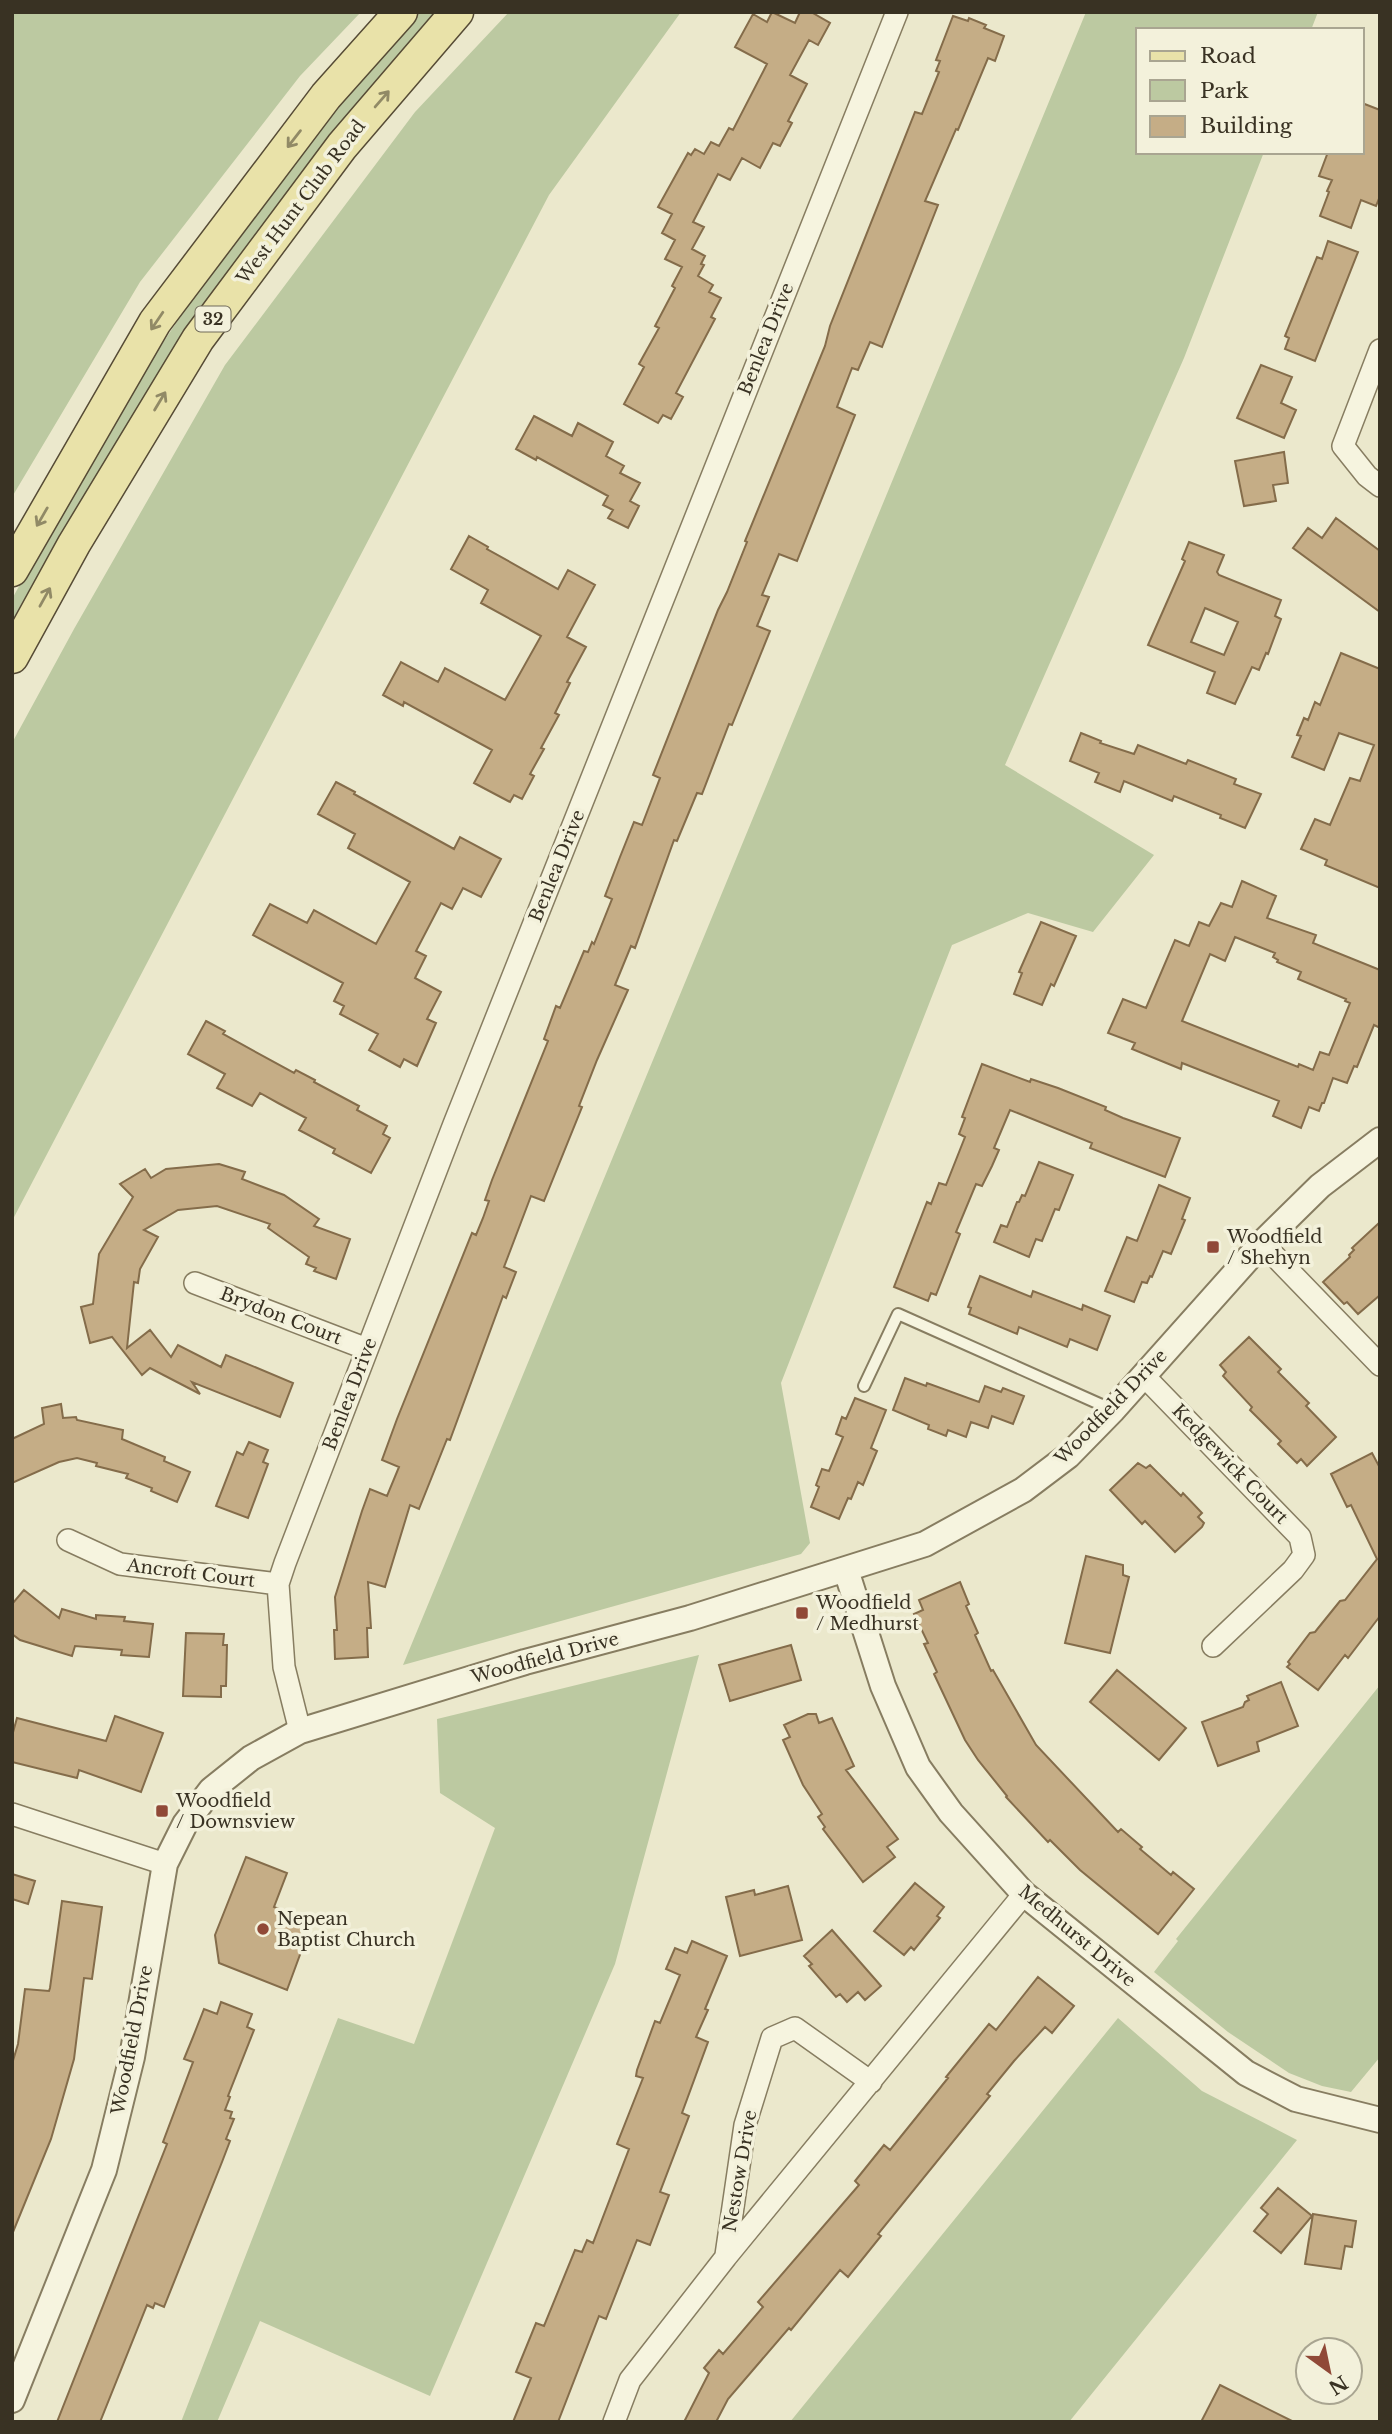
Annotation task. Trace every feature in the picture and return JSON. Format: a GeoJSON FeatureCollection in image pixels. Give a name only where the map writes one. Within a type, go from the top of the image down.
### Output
{"type":"FeatureCollection","features":[{"type":"Feature","properties":{"kind":"main road","name":"32"},"geometry":{"type":"LineString","coordinates":[[12,570],[155,322],[327,96],[401,12]]}},
{"type":"Feature","properties":{"kind":"main road","name":"West Hunt Club Road"},"geometry":{"type":"LineString","coordinates":[[12,657],[74,544],[198,339],[342,146],[457,12]]}},
{"type":"Feature","properties":{"kind":"street","name":"Benlea Drive"},"geometry":{"type":"LineString","coordinates":[[300,1731],[284,1667],[278,1584],[454,1124],[897,12]]}},
{"type":"Feature","properties":{"kind":"street"},"geometry":{"type":"LineString","coordinates":[[1380,350],[1343,446],[1367,476],[1380,486]]}},
{"type":"Feature","properties":{"kind":"street","name":"Woodfield Drive"},"geometry":{"type":"LineString","coordinates":[[12,2400],[104,2169],[132,2057],[165,1864],[184,1824],[211,1790],[251,1758],[300,1731],[525,1662],[690,1618],[925,1544],[1023,1490],[1068,1456],[1113,1410],[1262,1243],[1320,1186],[1380,1140]]}},
{"type":"Feature","properties":{"kind":"street"},"geometry":{"type":"LineString","coordinates":[[1262,1243],[1380,1365]]}},
{"type":"Feature","properties":{"kind":"street","name":"Brydon Court"},"geometry":{"type":"LineString","coordinates":[[195,1283],[367,1349]]}},
{"type":"Feature","properties":{"kind":"street","name":"Kedgewick Court"},"geometry":{"type":"LineString","coordinates":[[1144,1376],[1300,1536],[1304,1555],[1293,1570],[1213,1646]]}},
{"type":"Feature","properties":{"kind":"street","name":"Ancroft Court"},"geometry":{"type":"LineString","coordinates":[[68,1540],[120,1564],[278,1584]]}},
{"type":"Feature","properties":{"kind":"street","name":"Medhurst Drive"},"geometry":{"type":"LineString","coordinates":[[846,1570],[883,1686],[918,1768],[951,1813],[1024,1894],[1246,2073],[1296,2099],[1380,2120]]}},
{"type":"Feature","properties":{"kind":"street"},"geometry":{"type":"LineString","coordinates":[[12,1814],[165,1864]]}},
{"type":"Feature","properties":{"kind":"street","name":"Nestow Drive"},"geometry":{"type":"LineString","coordinates":[[614,2422],[630,2380],[726,2257],[1024,1894]]}},
{"type":"Feature","properties":{"kind":"street","name":"Nestow Drive"},"geometry":{"type":"LineString","coordinates":[[726,2257],[745,2125],[772,2038],[795,2028],[871,2082]]}},
{"type":"Feature","properties":{"kind":"lane"},"geometry":{"type":"LineString","coordinates":[[864,1386],[898,1314],[1113,1410]]}},
{"type":"Feature","properties":{"kind":"green space"},"geometry":{"type":"Polygon","coordinates":[[[12,12],[361,12],[300,76],[140,282],[12,497],[12,12]]]}},
{"type":"Feature","properties":{"kind":"green space"},"geometry":{"type":"Polygon","coordinates":[[[419,12],[441,12],[301,174],[189,328],[12,631],[12,599],[145,370],[209,273],[351,88],[419,12]]]}},
{"type":"Feature","properties":{"kind":"green space"},"geometry":{"type":"Polygon","coordinates":[[[509,12],[681,12],[549,195],[12,1221],[12,743],[225,365],[415,112],[509,12]]]}},
{"type":"Feature","properties":{"kind":"green space"},"geometry":{"type":"Polygon","coordinates":[[[1086,12],[1318,12],[1312,28],[1136,28],[1136,154],[1263,154],[1184,358],[1005,765],[1154,855],[1093,932],[1028,913],[952,945],[781,1383],[810,1543],[801,1554],[403,1665],[1086,12]]]}},
{"type":"Feature","properties":{"kind":"green space"},"geometry":{"type":"Polygon","coordinates":[[[699,1655],[615,1964],[430,2396],[260,2321],[217,2422],[181,2422],[338,2018],[414,2044],[495,1828],[440,1793],[437,1719],[699,1655]]]}},
{"type":"Feature","properties":{"kind":"green space"},"geometry":{"type":"Polygon","coordinates":[[[1380,1685],[1380,2057],[1351,2092],[1322,2086],[1289,2073],[1228,2032],[1154,1972],[1178,1941],[1176,1939],[1380,1685]]]}},
{"type":"Feature","properties":{"kind":"green space"},"geometry":{"type":"Polygon","coordinates":[[[1118,2018],[1202,2091],[1297,2140],[1069,2422],[790,2422],[1118,2018]]]}},
{"type":"Feature","properties":{"kind":"building"},"geometry":{"type":"Polygon","coordinates":[[[772,12],[795,23],[800,12],[811,12],[830,23],[818,45],[809,40],[790,75],[807,84],[788,121],[792,123],[780,146],[773,143],[760,168],[742,158],[730,180],[718,174],[693,222],[704,227],[692,249],[705,256],[698,276],[713,285],[709,292],[721,298],[711,317],[715,319],[676,393],[683,397],[671,419],[663,415],[658,423],[624,404],[644,367],[639,364],[659,328],[655,326],[675,288],[672,286],[682,267],[665,259],[675,240],[662,233],[672,214],[658,207],[688,153],[691,155],[695,149],[704,154],[711,142],[719,146],[729,128],[733,130],[767,64],[735,47],[753,14],[767,22],[772,12]]]}},
{"type":"Feature","properties":{"kind":"building"},"geometry":{"type":"Polygon","coordinates":[[[953,16],[968,21],[969,18],[1004,36],[995,61],[988,58],[925,201],[938,205],[882,347],[870,342],[858,370],[852,368],[837,407],[855,415],[797,561],[779,554],[762,595],[769,597],[757,626],[770,631],[702,794],[697,793],[677,841],[674,840],[635,948],[631,946],[615,985],[628,990],[597,1060],[579,1106],[582,1107],[544,1201],[531,1196],[504,1267],[516,1272],[506,1298],[503,1296],[450,1440],[447,1439],[419,1509],[410,1505],[385,1587],[368,1582],[371,1628],[367,1628],[368,1657],[335,1659],[335,1597],[370,1489],[387,1496],[399,1467],[382,1460],[397,1419],[472,1233],[476,1235],[483,1218],[489,1201],[485,1200],[548,1041],[544,1039],[556,1006],[560,1008],[584,951],[588,952],[592,942],[594,944],[612,899],[605,896],[634,822],[642,825],[660,778],[653,775],[825,346],[830,326],[915,112],[922,114],[939,72],[936,71],[940,61],[936,60],[953,16]]]}},
{"type":"Feature","properties":{"kind":"building"},"geometry":{"type":"Polygon","coordinates":[[[1364,104],[1380,110],[1380,196],[1376,206],[1361,200],[1351,228],[1320,216],[1332,180],[1319,176],[1327,154],[1364,154],[1364,104]]]}},
{"type":"Feature","properties":{"kind":"building"},"geometry":{"type":"Polygon","coordinates":[[[1328,241],[1358,252],[1315,361],[1285,349],[1289,338],[1285,336],[1317,257],[1322,259],[1328,241]]]}},
{"type":"Feature","properties":{"kind":"building"},"geometry":{"type":"Polygon","coordinates":[[[1261,365],[1292,377],[1281,403],[1296,410],[1284,438],[1237,418],[1261,365]]]}},
{"type":"Feature","properties":{"kind":"building"},"geometry":{"type":"Polygon","coordinates":[[[534,416],[572,436],[578,423],[613,442],[606,456],[624,466],[620,473],[640,483],[630,501],[639,506],[628,528],[608,518],[613,510],[603,505],[608,496],[537,457],[536,460],[516,449],[534,416]]]}},
{"type":"Feature","properties":{"kind":"building"},"geometry":{"type":"Polygon","coordinates":[[[1284,452],[1288,483],[1273,485],[1276,501],[1244,506],[1235,461],[1284,452]]]}},
{"type":"Feature","properties":{"kind":"building"},"geometry":{"type":"Polygon","coordinates":[[[1336,518],[1380,551],[1380,612],[1293,548],[1308,528],[1322,538],[1336,518]]]}},
{"type":"Feature","properties":{"kind":"building"},"geometry":{"type":"Polygon","coordinates":[[[469,536],[558,589],[568,570],[595,585],[567,637],[586,647],[567,682],[570,683],[555,713],[559,715],[530,774],[534,776],[522,799],[514,795],[510,802],[474,783],[492,750],[404,702],[403,706],[383,695],[401,662],[438,682],[445,668],[505,700],[541,636],[481,603],[488,590],[451,569],[469,536]]]}},
{"type":"Feature","properties":{"kind":"building"},"geometry":{"type":"Polygon","coordinates":[[[1189,542],[1224,555],[1217,572],[1219,575],[1281,600],[1275,616],[1281,619],[1268,654],[1266,653],[1259,670],[1252,667],[1235,704],[1207,693],[1215,672],[1148,645],[1185,561],[1182,559],[1189,542]],[[1205,608],[1191,642],[1224,655],[1238,622],[1205,608]]]}},
{"type":"Feature","properties":{"kind":"building"},"geometry":{"type":"Polygon","coordinates":[[[1341,653],[1380,669],[1380,888],[1325,865],[1327,860],[1301,849],[1315,819],[1330,825],[1350,778],[1360,781],[1374,745],[1339,733],[1324,770],[1292,757],[1301,736],[1297,735],[1304,718],[1308,720],[1315,702],[1320,705],[1341,653]]]}},
{"type":"Feature","properties":{"kind":"building"},"geometry":{"type":"Polygon","coordinates":[[[1081,733],[1101,741],[1100,743],[1134,754],[1138,745],[1186,764],[1188,760],[1236,779],[1234,784],[1261,794],[1245,828],[1174,796],[1172,801],[1124,781],[1120,792],[1095,782],[1099,773],[1070,761],[1081,733]]]}},
{"type":"Feature","properties":{"kind":"building"},"geometry":{"type":"Polygon","coordinates":[[[336,782],[454,849],[460,837],[501,859],[481,897],[463,888],[452,909],[441,903],[416,951],[426,956],[415,978],[441,992],[427,1019],[436,1023],[417,1066],[404,1059],[400,1067],[369,1050],[378,1034],[340,1014],[344,1006],[334,1001],[343,983],[253,935],[270,904],[307,923],[314,910],[376,944],[410,882],[348,848],[355,834],[318,814],[336,782]]]}},
{"type":"Feature","properties":{"kind":"building"},"geometry":{"type":"Polygon","coordinates":[[[1242,881],[1276,896],[1267,918],[1316,935],[1313,943],[1380,970],[1380,1028],[1374,1025],[1357,1067],[1354,1066],[1347,1083],[1333,1078],[1319,1111],[1309,1107],[1301,1128],[1273,1116],[1279,1101],[1182,1063],[1181,1069],[1132,1049],[1135,1043],[1108,1033],[1123,999],[1146,1008],[1175,940],[1189,946],[1199,922],[1209,926],[1221,903],[1232,907],[1242,881]],[[1235,937],[1225,961],[1210,954],[1182,1021],[1298,1067],[1299,1064],[1313,1070],[1320,1052],[1329,1055],[1350,1003],[1298,979],[1301,972],[1277,962],[1273,957],[1275,953],[1235,937]]]}},
{"type":"Feature","properties":{"kind":"building"},"geometry":{"type":"Polygon","coordinates":[[[1041,922],[1076,936],[1054,986],[1051,984],[1042,1005],[1014,994],[1022,973],[1019,972],[1041,922]]]}},
{"type":"Feature","properties":{"kind":"building"},"geometry":{"type":"Polygon","coordinates":[[[206,1021],[225,1031],[223,1034],[294,1073],[296,1070],[315,1080],[314,1082],[359,1106],[357,1110],[387,1126],[383,1134],[390,1138],[371,1173],[333,1153],[335,1149],[299,1130],[306,1118],[260,1093],[252,1106],[217,1088],[225,1074],[188,1054],[206,1021]]]}},
{"type":"Feature","properties":{"kind":"building"},"geometry":{"type":"Polygon","coordinates":[[[982,1064],[1030,1082],[1031,1079],[1058,1088],[1106,1107],[1105,1110],[1123,1118],[1180,1138],[1165,1177],[1090,1148],[1092,1143],[1010,1110],[994,1148],[999,1150],[982,1186],[976,1184],[956,1232],[960,1234],[936,1295],[931,1293],[928,1301],[894,1287],[927,1202],[931,1204],[939,1183],[946,1185],[965,1137],[959,1134],[965,1118],[962,1117],[982,1064]]]}},
{"type":"Feature","properties":{"kind":"building"},"geometry":{"type":"Polygon","coordinates":[[[1039,1162],[1073,1175],[1059,1210],[1055,1209],[1042,1241],[1036,1239],[1029,1257],[994,1242],[1001,1225],[1007,1227],[1017,1202],[1022,1195],[1025,1196],[1039,1162]]]}},
{"type":"Feature","properties":{"kind":"building"},"geometry":{"type":"Polygon","coordinates":[[[219,1164],[245,1172],[242,1179],[284,1195],[319,1219],[314,1226],[350,1239],[336,1279],[314,1271],[316,1268],[306,1264],[309,1257],[268,1228],[270,1224],[217,1206],[178,1210],[144,1230],[158,1237],[140,1269],[138,1283],[134,1282],[127,1348],[150,1330],[171,1357],[178,1345],[221,1367],[226,1355],[293,1383],[280,1417],[192,1382],[200,1394],[150,1368],[142,1375],[112,1337],[90,1343],[81,1307],[93,1304],[99,1254],[133,1197],[120,1184],[145,1169],[151,1178],[166,1169],[219,1164]]]}},
{"type":"Feature","properties":{"kind":"building"},"geometry":{"type":"Polygon","coordinates":[[[1159,1185],[1190,1198],[1182,1219],[1185,1220],[1171,1254],[1163,1251],[1152,1277],[1150,1276],[1147,1283],[1142,1282],[1134,1302],[1105,1291],[1127,1237],[1137,1241],[1159,1185]]]}},
{"type":"Feature","properties":{"kind":"building"},"geometry":{"type":"Polygon","coordinates":[[[1380,1222],[1380,1295],[1358,1314],[1323,1282],[1350,1257],[1354,1250],[1352,1248],[1380,1222]]]}},
{"type":"Feature","properties":{"kind":"building"},"geometry":{"type":"Polygon","coordinates":[[[980,1276],[1031,1297],[1033,1291],[1082,1310],[1083,1305],[1110,1316],[1097,1350],[1070,1339],[1067,1347],[1019,1327],[1017,1334],[969,1314],[971,1308],[968,1307],[980,1276]]]}},
{"type":"Feature","properties":{"kind":"building"},"geometry":{"type":"Polygon","coordinates":[[[1249,1337],[1281,1369],[1278,1372],[1309,1403],[1306,1406],[1336,1437],[1307,1466],[1301,1459],[1297,1463],[1278,1444],[1281,1441],[1250,1410],[1252,1407],[1223,1376],[1226,1372],[1220,1365],[1249,1337]]]}},
{"type":"Feature","properties":{"kind":"building"},"geometry":{"type":"Polygon","coordinates":[[[905,1378],[979,1402],[985,1386],[1001,1392],[1003,1388],[1024,1396],[1013,1424],[992,1416],[988,1428],[971,1422],[966,1437],[948,1430],[946,1436],[928,1429],[929,1425],[893,1410],[905,1378]]]}},
{"type":"Feature","properties":{"kind":"building"},"geometry":{"type":"Polygon","coordinates":[[[855,1398],[886,1410],[871,1448],[877,1451],[863,1485],[858,1482],[839,1519],[811,1507],[819,1487],[816,1485],[822,1469],[829,1471],[843,1437],[836,1434],[842,1417],[846,1419],[855,1398]]]}},
{"type":"Feature","properties":{"kind":"building"},"geometry":{"type":"Polygon","coordinates":[[[61,1404],[63,1418],[76,1417],[77,1420],[123,1430],[122,1439],[165,1457],[164,1461],[190,1472],[177,1502],[126,1478],[128,1474],[77,1458],[59,1462],[12,1483],[12,1439],[44,1424],[42,1408],[61,1404]]]}},
{"type":"Feature","properties":{"kind":"building"},"geometry":{"type":"Polygon","coordinates":[[[249,1442],[268,1450],[263,1462],[268,1464],[248,1518],[216,1506],[237,1452],[243,1455],[249,1442]]]}},
{"type":"Feature","properties":{"kind":"building"},"geometry":{"type":"Polygon","coordinates":[[[1372,1453],[1380,1468],[1380,1616],[1348,1658],[1345,1655],[1318,1690],[1287,1667],[1290,1664],[1288,1662],[1310,1633],[1315,1632],[1340,1601],[1345,1600],[1377,1559],[1351,1505],[1347,1507],[1331,1474],[1372,1453]]]}},
{"type":"Feature","properties":{"kind":"building"},"geometry":{"type":"Polygon","coordinates":[[[1138,1463],[1146,1468],[1150,1465],[1202,1513],[1198,1517],[1204,1523],[1202,1527],[1175,1552],[1145,1521],[1142,1524],[1110,1490],[1138,1463]]]}},
{"type":"Feature","properties":{"kind":"building"},"geometry":{"type":"Polygon","coordinates":[[[1086,1556],[1123,1565],[1123,1575],[1129,1577],[1110,1653],[1065,1643],[1086,1556]]]}},
{"type":"Feature","properties":{"kind":"building"},"geometry":{"type":"Polygon","coordinates":[[[960,1582],[969,1604],[966,1606],[978,1633],[975,1635],[991,1671],[993,1670],[1036,1745],[1118,1832],[1121,1829],[1171,1875],[1173,1872],[1194,1889],[1158,1934],[1080,1870],[1050,1840],[1048,1842],[1006,1797],[965,1740],[934,1674],[937,1672],[924,1644],[928,1643],[914,1614],[923,1610],[919,1600],[960,1582]]]}},
{"type":"Feature","properties":{"kind":"building"},"geometry":{"type":"Polygon","coordinates":[[[24,1590],[59,1618],[62,1609],[96,1619],[96,1615],[125,1617],[124,1621],[153,1624],[149,1657],[121,1655],[122,1650],[75,1646],[72,1656],[20,1640],[12,1634],[12,1604],[24,1590]]]}},
{"type":"Feature","properties":{"kind":"building"},"geometry":{"type":"Polygon","coordinates":[[[186,1633],[224,1634],[223,1645],[227,1645],[226,1686],[221,1686],[221,1697],[183,1696],[186,1633]]]}},
{"type":"Feature","properties":{"kind":"building"},"geometry":{"type":"Polygon","coordinates":[[[791,1645],[801,1680],[730,1701],[719,1665],[791,1645]]]}},
{"type":"Feature","properties":{"kind":"building"},"geometry":{"type":"Polygon","coordinates":[[[1117,1670],[1186,1728],[1159,1760],[1090,1702],[1117,1670]]]}},
{"type":"Feature","properties":{"kind":"building"},"geometry":{"type":"Polygon","coordinates":[[[1281,1682],[1298,1726],[1257,1742],[1259,1751],[1218,1766],[1202,1722],[1243,1707],[1249,1700],[1247,1696],[1281,1682]]]}},
{"type":"Feature","properties":{"kind":"building"},"geometry":{"type":"Polygon","coordinates":[[[808,1714],[816,1714],[819,1723],[832,1718],[854,1766],[846,1770],[898,1839],[887,1847],[895,1857],[863,1882],[823,1829],[825,1827],[818,1817],[822,1814],[803,1785],[783,1740],[790,1737],[784,1725],[808,1714]]]}},
{"type":"Feature","properties":{"kind":"building"},"geometry":{"type":"Polygon","coordinates":[[[115,1716],[163,1733],[141,1792],[79,1770],[77,1778],[12,1762],[12,1736],[17,1718],[106,1741],[115,1716]]]}},
{"type":"Feature","properties":{"kind":"building","name":"Nepean Baptist Church"},"geometry":{"type":"Polygon","coordinates":[[[246,1857],[287,1873],[274,1907],[312,1922],[287,1990],[219,1963],[215,1935],[246,1857]]]}},
{"type":"Feature","properties":{"kind":"building"},"geometry":{"type":"Polygon","coordinates":[[[12,1874],[35,1881],[28,1904],[12,1899],[12,1874]]]}},
{"type":"Feature","properties":{"kind":"building"},"geometry":{"type":"Polygon","coordinates":[[[915,1883],[944,1907],[937,1916],[940,1918],[914,1950],[911,1947],[904,1955],[874,1931],[915,1883]]]}},
{"type":"Feature","properties":{"kind":"building"},"geometry":{"type":"Polygon","coordinates":[[[788,1886],[802,1940],[740,1956],[726,1897],[754,1890],[755,1895],[788,1886]]]}},
{"type":"Feature","properties":{"kind":"building"},"geometry":{"type":"Polygon","coordinates":[[[62,1901],[102,1907],[92,1979],[84,1978],[74,2059],[51,2139],[13,2232],[12,2064],[18,2044],[25,1989],[49,1991],[50,1988],[62,1901]]]}},
{"type":"Feature","properties":{"kind":"building"},"geometry":{"type":"Polygon","coordinates":[[[832,1930],[881,1986],[865,2000],[858,1992],[847,2002],[840,1994],[836,1997],[809,1966],[812,1964],[804,1956],[832,1930]]]}},
{"type":"Feature","properties":{"kind":"building"},"geometry":{"type":"Polygon","coordinates":[[[692,1941],[727,1956],[696,2037],[708,2042],[682,2113],[689,2116],[660,2192],[669,2195],[650,2245],[637,2240],[606,2319],[599,2316],[558,2422],[513,2422],[531,2378],[516,2372],[536,2323],[544,2326],[575,2250],[582,2252],[587,2240],[593,2243],[629,2149],[617,2144],[643,2078],[636,2076],[637,2070],[655,2021],[660,2023],[680,1975],[666,1969],[675,1948],[687,1953],[692,1941]]]}},
{"type":"Feature","properties":{"kind":"building"},"geometry":{"type":"Polygon","coordinates":[[[1038,1977],[1074,2006],[1052,2033],[1045,2027],[1014,2061],[987,2094],[990,2096],[878,2234],[881,2236],[848,2277],[840,2270],[791,2330],[789,2328],[728,2399],[716,2422],[684,2422],[709,2373],[704,2368],[719,2350],[723,2354],[763,2307],[758,2302],[859,2185],[855,2181],[884,2145],[890,2150],[989,2024],[996,2030],[1038,1977]]]}},
{"type":"Feature","properties":{"kind":"building"},"geometry":{"type":"Polygon","coordinates":[[[221,2002],[252,2014],[247,2027],[254,2030],[228,2096],[230,2097],[225,2110],[232,2112],[230,2118],[234,2119],[226,2139],[230,2141],[222,2162],[164,2307],[155,2303],[153,2308],[147,2305],[100,2422],[57,2422],[167,2144],[163,2142],[193,2062],[184,2059],[204,2009],[217,2014],[221,2002]]]}},
{"type":"Feature","properties":{"kind":"building"},"geometry":{"type":"Polygon","coordinates":[[[1278,2188],[1312,2216],[1281,2253],[1254,2231],[1268,2214],[1261,2208],[1278,2188]]]}},
{"type":"Feature","properties":{"kind":"building"},"geometry":{"type":"Polygon","coordinates":[[[1313,2214],[1356,2221],[1352,2247],[1345,2246],[1341,2269],[1305,2264],[1313,2214]]]}},
{"type":"Feature","properties":{"kind":"building"},"geometry":{"type":"Polygon","coordinates":[[[1220,2385],[1294,2422],[1201,2422],[1220,2385]]]}},
{"type":"Feature","properties":{"kind":"place","name":"Woodfield / Shehyn"},"geometry":{"type":"Point","coordinates":[1213,1247]}},
{"type":"Feature","properties":{"kind":"place","name":"Woodfield / Medhurst"},"geometry":{"type":"Point","coordinates":[802,1613]}},
{"type":"Feature","properties":{"kind":"place","name":"Woodfield / Downsview"},"geometry":{"type":"Point","coordinates":[162,1811]}},
{"type":"Feature","properties":{"kind":"place","name":"Nepean Baptist Church"},"geometry":{"type":"Point","coordinates":[263,1929]}}]}
